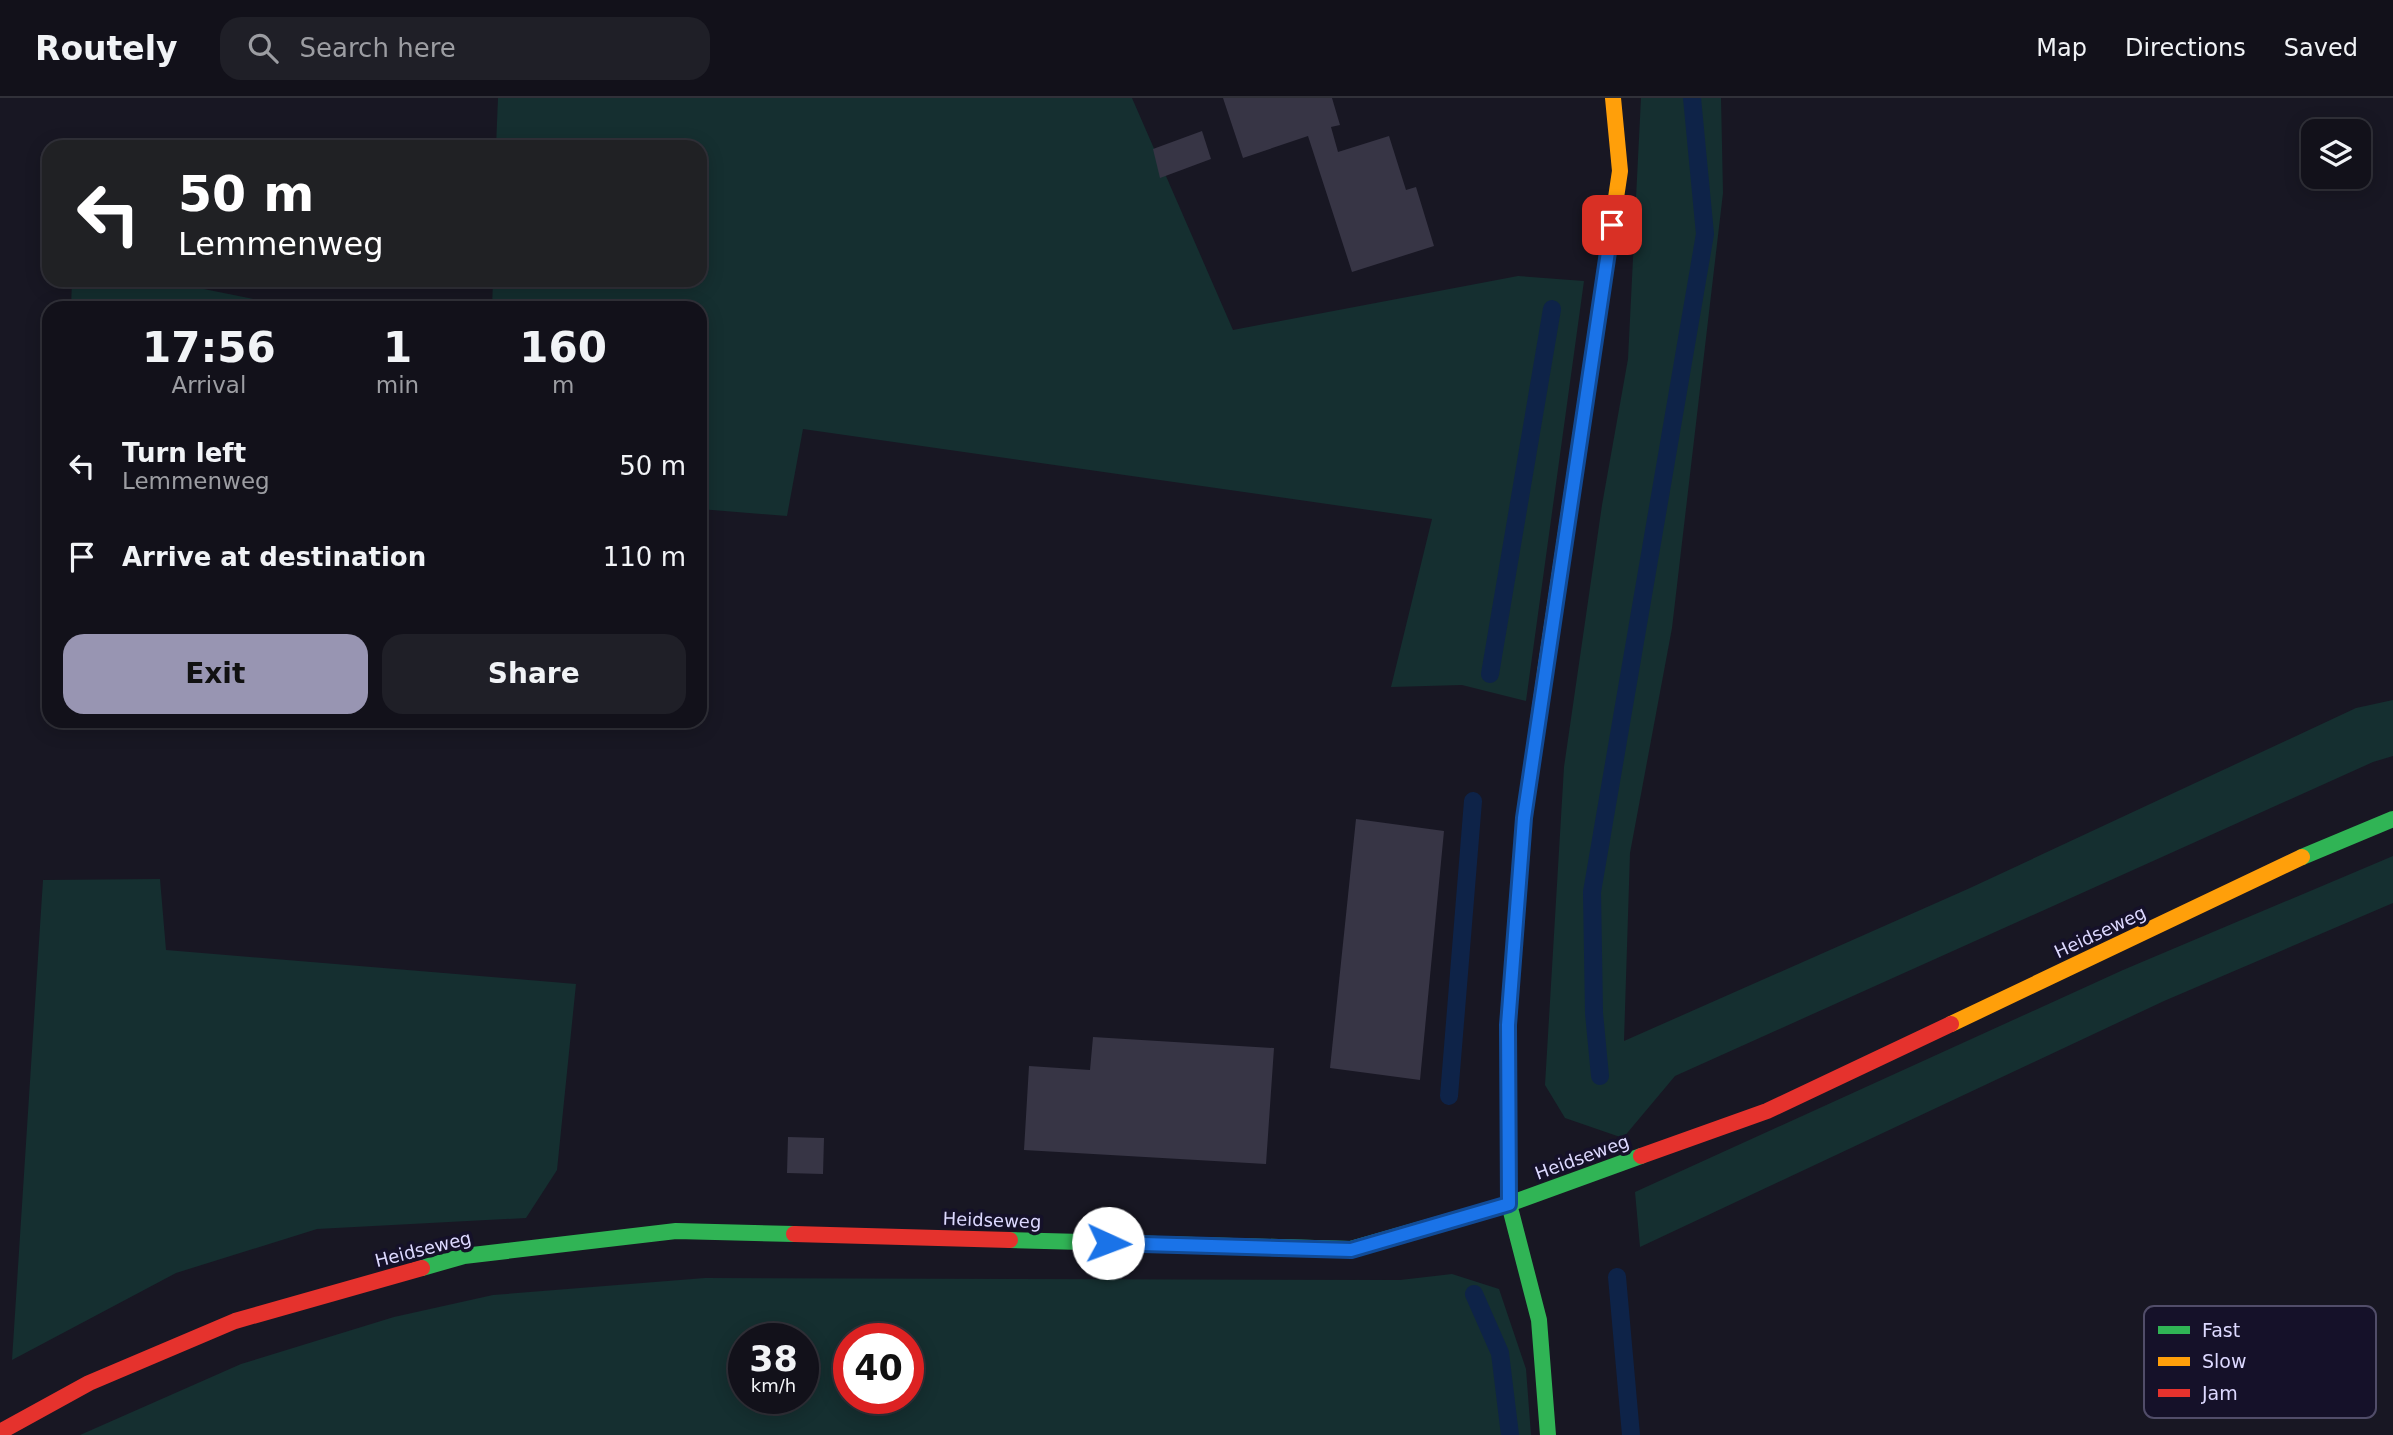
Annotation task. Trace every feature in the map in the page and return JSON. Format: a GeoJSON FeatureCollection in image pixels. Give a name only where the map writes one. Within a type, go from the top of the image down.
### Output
{"type":"FeatureCollection","features":[{"type":"Feature","properties":{"kind":"street"},"geometry":{"type":"LineString","coordinates":[[1548,1435],[1539,1320],[1509,1204],[1508,1025],[1524,818],[1620,171],[1612,98]]}},
{"type":"Feature","properties":{"kind":"street","name":"Heidseweg"},"geometry":{"type":"LineString","coordinates":[[0,1432],[89,1383],[235,1321],[464,1255],[676,1231],[1351,1250],[1509,1204],[1767,1111],[2346,837],[2393,819]]}},
{"type":"Feature","properties":{"kind":"green space"},"geometry":{"type":"Polygon","coordinates":[[[498,98],[1132,98],[1233,330],[1518,276],[1584,281],[1526,701],[1462,685],[1391,687],[1432,519],[803,429],[787,516],[707,510],[707,301],[492,301],[493,287],[707,287],[707,140],[496,140],[498,98]]]}},
{"type":"Feature","properties":{"kind":"green space"},"geometry":{"type":"Polygon","coordinates":[[[1641,98],[1721,98],[1723,193],[1672,628],[1630,853],[1624,1041],[1970,888],[2356,708],[2393,700],[2393,756],[2373,762],[1675,1076],[1623,1138],[1565,1118],[1545,1085],[1564,767],[1602,505],[1628,359],[1641,98]]]}},
{"type":"Feature","properties":{"kind":"green space"},"geometry":{"type":"Polygon","coordinates":[[[72,287],[194,287],[264,301],[71,301],[72,287]]]}},
{"type":"Feature","properties":{"kind":"green space"},"geometry":{"type":"Polygon","coordinates":[[[2393,856],[2393,903],[2164,1001],[1640,1247],[1635,1192],[2123,970],[2393,856]]]}},
{"type":"Feature","properties":{"kind":"green space"},"geometry":{"type":"Polygon","coordinates":[[[160,879],[166,950],[576,984],[557,1170],[526,1218],[317,1229],[176,1273],[12,1360],[43,880],[160,879]]]}},
{"type":"Feature","properties":{"kind":"green space"},"geometry":{"type":"Polygon","coordinates":[[[1452,1274],[1499,1289],[1526,1369],[1531,1435],[80,1435],[241,1364],[394,1317],[493,1295],[705,1278],[1400,1280],[1452,1274]]]}},
{"type":"Feature","properties":{"kind":"building"},"geometry":{"type":"Polygon","coordinates":[[[1223,98],[1332,98],[1340,125],[1331,127],[1338,152],[1389,136],[1406,190],[1416,187],[1434,246],[1352,272],[1308,136],[1243,158],[1223,98]]]}},
{"type":"Feature","properties":{"kind":"building"},"geometry":{"type":"Polygon","coordinates":[[[1202,131],[1211,159],[1160,178],[1153,149],[1202,131]]]}},
{"type":"Feature","properties":{"kind":"building"},"geometry":{"type":"Polygon","coordinates":[[[1356,819],[1444,831],[1420,1080],[1330,1068],[1356,819]]]}},
{"type":"Feature","properties":{"kind":"building"},"geometry":{"type":"Polygon","coordinates":[[[1093,1037],[1274,1048],[1266,1164],[1024,1150],[1029,1066],[1090,1070],[1093,1037]]]}},
{"type":"Feature","properties":{"kind":"building"},"geometry":{"type":"Polygon","coordinates":[[[788,1137],[824,1138],[823,1174],[787,1173],[788,1137]]]}},
{"type":"Feature","properties":{"kind":"waterway"},"geometry":{"type":"LineString","coordinates":[[1600,1076],[1594,1013],[1592,892],[1705,234],[1692,98]]}},
{"type":"Feature","properties":{"kind":"waterway"},"geometry":{"type":"LineString","coordinates":[[1490,674],[1552,309]]}},
{"type":"Feature","properties":{"kind":"waterway"},"geometry":{"type":"LineString","coordinates":[[1449,1096],[1473,801]]}},
{"type":"Feature","properties":{"kind":"waterway"},"geometry":{"type":"LineString","coordinates":[[1617,1277],[1631,1435]]}},
{"type":"Feature","properties":{"kind":"waterway"},"geometry":{"type":"LineString","coordinates":[[1474,1294],[1500,1353],[1510,1435]]}},
{"type":"Feature","properties":{"kind":"traffic: fast"},"geometry":{"type":"LineString","coordinates":[[2302,857],[2393,819]]}},
{"type":"Feature","properties":{"kind":"traffic: fast"},"geometry":{"type":"LineString","coordinates":[[1519,883],[1508,1025],[1509,1204],[1539,1320],[1548,1435]]}},
{"type":"Feature","properties":{"kind":"traffic: fast"},"geometry":{"type":"LineString","coordinates":[[1010,1240],[1351,1249],[1509,1204],[1641,1156]]}},
{"type":"Feature","properties":{"kind":"traffic: fast"},"geometry":{"type":"LineString","coordinates":[[422,1268],[464,1256],[676,1231],[794,1234]]}},
{"type":"Feature","properties":{"kind":"traffic: slow"},"geometry":{"type":"LineString","coordinates":[[1545,673],[1620,171],[1613,98]]}},
{"type":"Feature","properties":{"kind":"traffic: slow"},"geometry":{"type":"LineString","coordinates":[[1951,1024],[2302,857]]}},
{"type":"Feature","properties":{"kind":"traffic: jam"},"geometry":{"type":"LineString","coordinates":[[1519,883],[1524,818],[1545,673]]}},
{"type":"Feature","properties":{"kind":"traffic: jam"},"geometry":{"type":"LineString","coordinates":[[1641,1156],[1767,1111],[1951,1024]]}},
{"type":"Feature","properties":{"kind":"traffic: jam"},"geometry":{"type":"LineString","coordinates":[[794,1234],[1010,1240]]}},
{"type":"Feature","properties":{"kind":"traffic: jam"},"geometry":{"type":"LineString","coordinates":[[0,1432],[89,1383],[235,1321],[422,1268]]}},
{"type":"Feature","properties":{"kind":"route"},"geometry":{"type":"LineString","coordinates":[[1108,1243],[1351,1250],[1509,1204],[1508,1025],[1524,818],[1612,225]]}}]}
